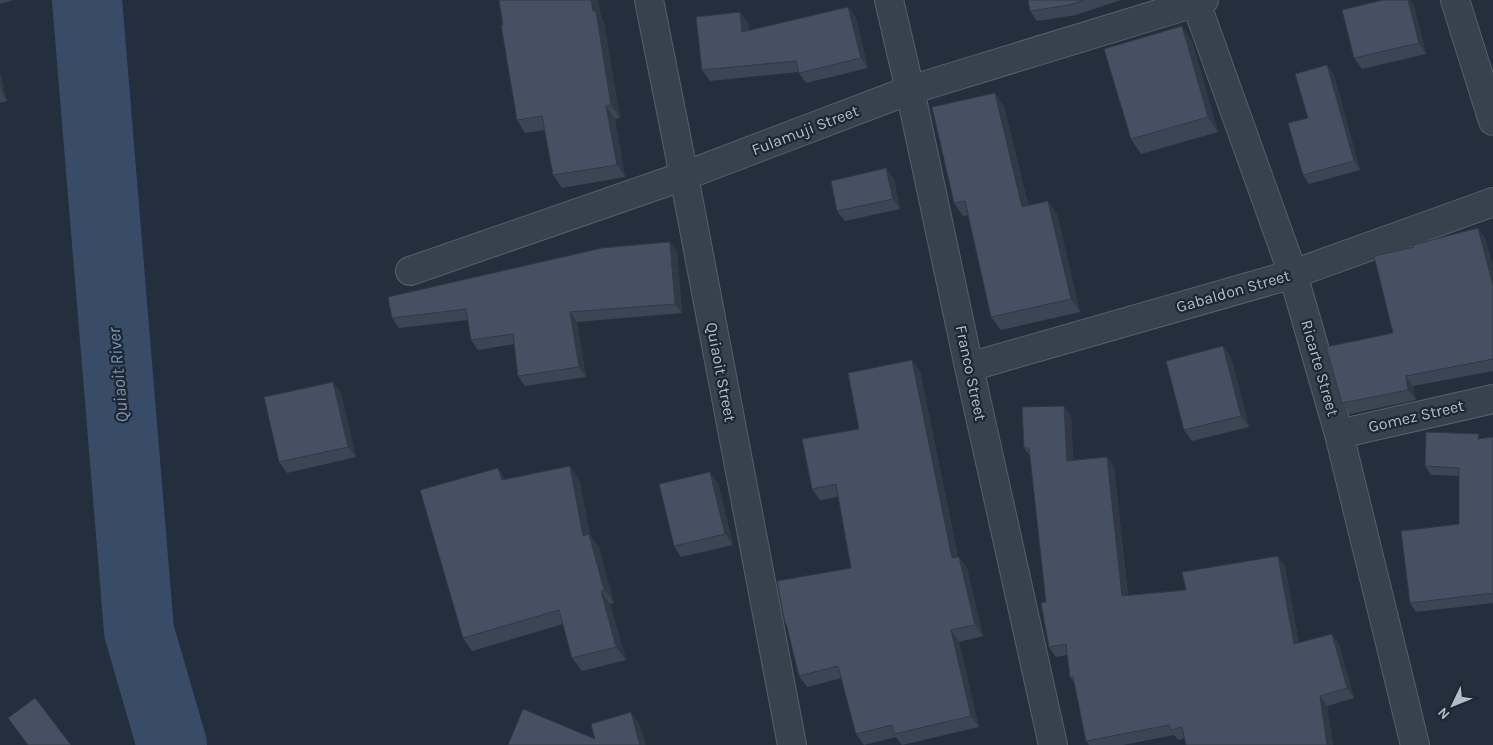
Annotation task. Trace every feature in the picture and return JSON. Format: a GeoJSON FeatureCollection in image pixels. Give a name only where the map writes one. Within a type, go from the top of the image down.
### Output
{"type":"FeatureCollection","features":[{"type":"Feature","properties":{"kind":"street","name":"Quiaoit Street"},"geometry":{"type":"LineString","coordinates":[[649,0],[792,745]]}},
{"type":"Feature","properties":{"kind":"street","name":"Franco Street"},"geometry":{"type":"LineString","coordinates":[[889,0],[1053,745]]}},
{"type":"Feature","properties":{"kind":"street"},"geometry":{"type":"LineString","coordinates":[[1455,0],[1493,121]]}},
{"type":"Feature","properties":{"kind":"street","name":"Fulamuji Street"},"geometry":{"type":"LineString","coordinates":[[410,271],[684,176],[910,90],[1198,1]]}},
{"type":"Feature","properties":{"kind":"street","name":"Ricarte Street"},"geometry":{"type":"LineString","coordinates":[[1198,1],[1293,274],[1339,434],[1415,745]]}},
{"type":"Feature","properties":{"kind":"street","name":"Gabaldon Street"},"geometry":{"type":"LineString","coordinates":[[969,367],[1293,274],[1493,202]]}},
{"type":"Feature","properties":{"kind":"street","name":"Gomez Street"},"geometry":{"type":"LineString","coordinates":[[1339,434],[1493,399]]}},
{"type":"Feature","properties":{"kind":"building"},"geometry":{"type":"Polygon","coordinates":[[[499,0],[591,0],[593,11],[596,11],[611,105],[606,106],[617,165],[553,175],[542,116],[517,120],[501,25],[503,25],[499,0]]]}},
{"type":"Feature","properties":{"kind":"building"},"geometry":{"type":"Polygon","coordinates":[[[1028,0],[1084,0],[1069,5],[1030,11],[1028,0]]]}},
{"type":"Feature","properties":{"kind":"building"},"geometry":{"type":"Polygon","coordinates":[[[1383,0],[1408,0],[1419,43],[1354,58],[1342,10],[1383,0]]]}},
{"type":"Feature","properties":{"kind":"building"},"geometry":{"type":"Polygon","coordinates":[[[848,7],[861,58],[799,73],[796,61],[702,70],[696,17],[740,12],[742,32],[848,7]]]}},
{"type":"Feature","properties":{"kind":"building"},"geometry":{"type":"Polygon","coordinates":[[[1182,26],[1208,117],[1131,139],[1104,49],[1182,26]]]}},
{"type":"Feature","properties":{"kind":"building"},"geometry":{"type":"Polygon","coordinates":[[[1327,65],[1354,161],[1303,175],[1288,123],[1308,118],[1295,74],[1327,65]]]}},
{"type":"Feature","properties":{"kind":"building"},"geometry":{"type":"Polygon","coordinates":[[[995,93],[1022,207],[1048,201],[1071,299],[991,317],[965,201],[954,203],[932,107],[995,93]]]}},
{"type":"Feature","properties":{"kind":"building"},"geometry":{"type":"Polygon","coordinates":[[[886,168],[893,199],[837,211],[831,181],[886,168]]]}},
{"type":"Feature","properties":{"kind":"building"},"geometry":{"type":"Polygon","coordinates":[[[1478,228],[1493,285],[1493,359],[1406,376],[1408,390],[1342,403],[1326,347],[1393,333],[1374,256],[1414,247],[1413,245],[1478,228]]]}},
{"type":"Feature","properties":{"kind":"building"},"geometry":{"type":"Polygon","coordinates":[[[670,242],[675,304],[570,312],[579,367],[518,376],[513,334],[471,340],[466,309],[392,318],[388,297],[602,248],[670,242]]]}},
{"type":"Feature","properties":{"kind":"building"},"geometry":{"type":"Polygon","coordinates":[[[1223,346],[1241,416],[1184,430],[1166,361],[1223,346]]]}},
{"type":"Feature","properties":{"kind":"building"},"geometry":{"type":"Polygon","coordinates":[[[912,360],[952,558],[959,557],[975,625],[951,630],[971,716],[894,734],[892,725],[856,734],[838,666],[799,676],[785,623],[777,581],[851,568],[836,484],[812,489],[802,439],[859,429],[848,373],[912,360]]]}},
{"type":"Feature","properties":{"kind":"building"},"geometry":{"type":"Polygon","coordinates":[[[333,382],[348,447],[279,462],[264,397],[333,382]]]}},
{"type":"Feature","properties":{"kind":"building"},"geometry":{"type":"Polygon","coordinates":[[[1064,406],[1067,461],[1107,457],[1122,596],[1186,590],[1182,572],[1278,556],[1294,644],[1332,634],[1347,688],[1320,696],[1327,745],[1186,745],[1182,727],[1171,730],[1169,725],[1086,741],[1073,677],[1070,677],[1066,644],[1049,647],[1041,603],[1046,602],[1029,448],[1024,448],[1022,407],[1064,406]]]}},
{"type":"Feature","properties":{"kind":"building"},"geometry":{"type":"Polygon","coordinates":[[[1426,432],[1479,434],[1478,439],[1493,437],[1493,593],[1410,603],[1401,531],[1459,524],[1459,468],[1425,466],[1426,432]]]}},
{"type":"Feature","properties":{"kind":"building"},"geometry":{"type":"Polygon","coordinates":[[[570,466],[583,536],[589,534],[604,590],[601,591],[616,647],[572,658],[559,610],[463,638],[420,490],[498,468],[502,480],[570,466]]]}},
{"type":"Feature","properties":{"kind":"building"},"geometry":{"type":"Polygon","coordinates":[[[710,472],[725,534],[674,546],[659,484],[710,472]]]}},
{"type":"Feature","properties":{"kind":"building"},"geometry":{"type":"Polygon","coordinates":[[[35,698],[71,745],[28,745],[8,718],[35,698]]]}},
{"type":"Feature","properties":{"kind":"building"},"geometry":{"type":"Polygon","coordinates":[[[523,709],[595,739],[591,724],[631,712],[640,745],[508,745],[523,709]]]}},
{"type":"Feature","properties":{"kind":"waterway","name":"Quiaoit River"},"geometry":{"type":"LineString","coordinates":[[87,0],[139,631],[172,745]]}}]}
